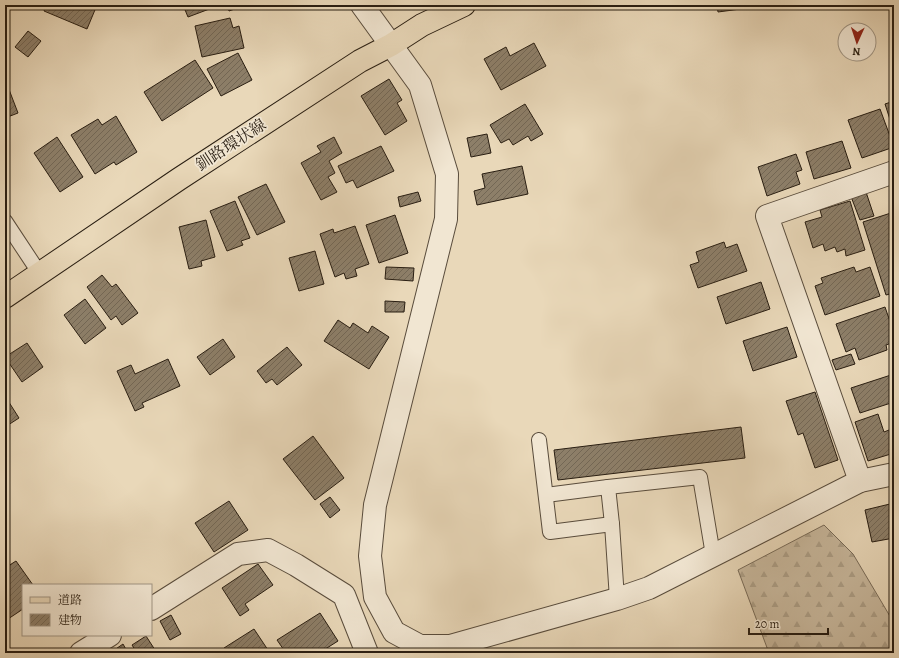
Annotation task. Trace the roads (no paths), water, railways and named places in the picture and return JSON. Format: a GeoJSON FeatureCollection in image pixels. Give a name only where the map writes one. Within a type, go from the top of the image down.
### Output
{"type":"FeatureCollection","features":[{"type":"Feature","properties":{"kind":"main road","name":"釧路環状線"},"geometry":{"type":"LineString","coordinates":[[5,298],[186,174],[360,61],[390,45],[422,25],[464,5]]}},
{"type":"Feature","properties":{"kind":"street"},"geometry":{"type":"LineString","coordinates":[[362,5],[420,85],[447,174],[446,219],[375,504],[370,556],[375,597],[394,632],[422,650],[450,646],[617,599],[649,588],[860,481],[894,474]]}},
{"type":"Feature","properties":{"kind":"street"},"geometry":{"type":"LineString","coordinates":[[860,481],[767,216],[894,172]]}},
{"type":"Feature","properties":{"kind":"street"},"geometry":{"type":"LineString","coordinates":[[152,608],[238,554],[268,550],[296,565],[344,595],[367,653]]}},
{"type":"Feature","properties":{"kind":"street"},"geometry":{"type":"LineString","coordinates":[[81,653],[108,636]]}},
{"type":"Feature","properties":{"kind":"lane"},"geometry":{"type":"LineString","coordinates":[[5,221],[40,274]]}},
{"type":"Feature","properties":{"kind":"lane"},"geometry":{"type":"LineString","coordinates":[[539,440],[550,532],[612,524]]}},
{"type":"Feature","properties":{"kind":"lane"},"geometry":{"type":"LineString","coordinates":[[546,495],[700,477],[712,555]]}},
{"type":"Feature","properties":{"kind":"lane"},"geometry":{"type":"LineString","coordinates":[[608,487],[617,599]]}}]}
